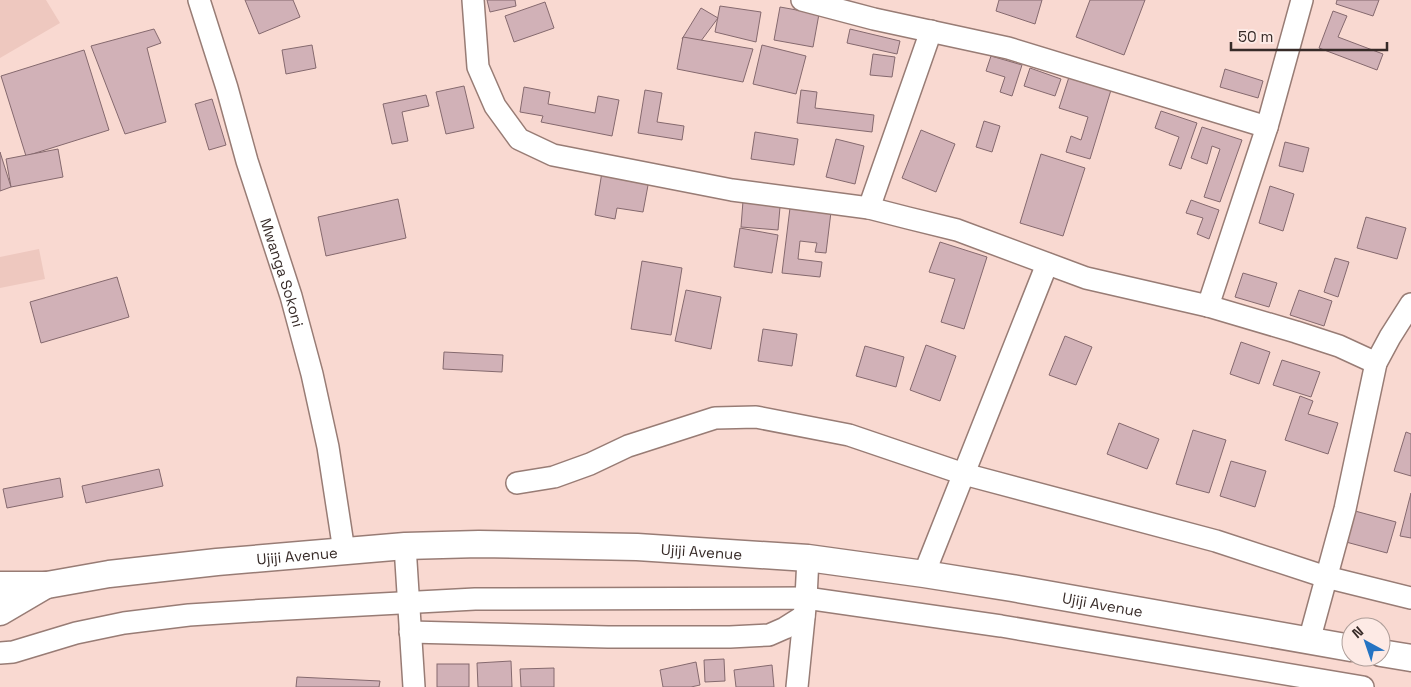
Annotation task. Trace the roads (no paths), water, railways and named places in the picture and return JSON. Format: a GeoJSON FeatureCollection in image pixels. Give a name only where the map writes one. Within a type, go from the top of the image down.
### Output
{"type":"FeatureCollection","features":[{"type":"Feature","properties":{"kind":"street","name":"Mwanga Sokoni"},"geometry":{"type":"LineString","coordinates":[[199,0],[312,374],[328,447],[344,551]]}},
{"type":"Feature","properties":{"kind":"street"},"geometry":{"type":"LineString","coordinates":[[473,0],[478,67],[495,106],[519,139],[553,156],[732,190],[869,208],[957,230],[1086,278],[1208,306],[1296,332],[1339,346],[1376,364]]}},
{"type":"Feature","properties":{"kind":"street"},"geometry":{"type":"LineString","coordinates":[[802,0],[874,19],[1008,48],[1266,127]]}},
{"type":"Feature","properties":{"kind":"street"},"geometry":{"type":"LineString","coordinates":[[1208,306],[1266,127],[1302,0]]}},
{"type":"Feature","properties":{"kind":"street"},"geometry":{"type":"LineString","coordinates":[[869,208],[931,31]]}},
{"type":"Feature","properties":{"kind":"street"},"geometry":{"type":"LineString","coordinates":[[924,574],[1047,264]]}},
{"type":"Feature","properties":{"kind":"street"},"geometry":{"type":"LineString","coordinates":[[1309,641],[1345,509],[1376,364],[1390,337],[1411,304]]}},
{"type":"Feature","properties":{"kind":"street"},"geometry":{"type":"LineString","coordinates":[[517,483],[554,477],[590,464],[628,446],[715,418],[756,417],[850,435],[964,474],[1216,541],[1326,577],[1411,598]]}},
{"type":"Feature","properties":{"kind":"street","name":"Ujiji Avenue"},"geometry":{"type":"LineString","coordinates":[[0,585],[47,585],[118,573],[405,546],[479,544],[637,547],[808,558],[924,574],[1341,646]]}},
{"type":"Feature","properties":{"kind":"street"},"geometry":{"type":"LineString","coordinates":[[405,546],[414,687]]}},
{"type":"Feature","properties":{"kind":"street"},"geometry":{"type":"LineString","coordinates":[[797,687],[808,558]]}},
{"type":"Feature","properties":{"kind":"street","name":"Ujiji Avenue"},"geometry":{"type":"LineString","coordinates":[[0,612],[47,585]]}},
{"type":"Feature","properties":{"kind":"street"},"geometry":{"type":"LineString","coordinates":[[0,654],[13,652],[76,633],[124,623],[209,614],[475,599],[805,607],[1001,626],[1363,687]]}},
{"type":"Feature","properties":{"kind":"street"},"geometry":{"type":"LineString","coordinates":[[410,632],[608,638],[769,635],[785,628],[805,607]]}},
{"type":"Feature","properties":{"kind":"street"},"geometry":{"type":"LineString","coordinates":[[1391,655],[1411,658]]}}]}
